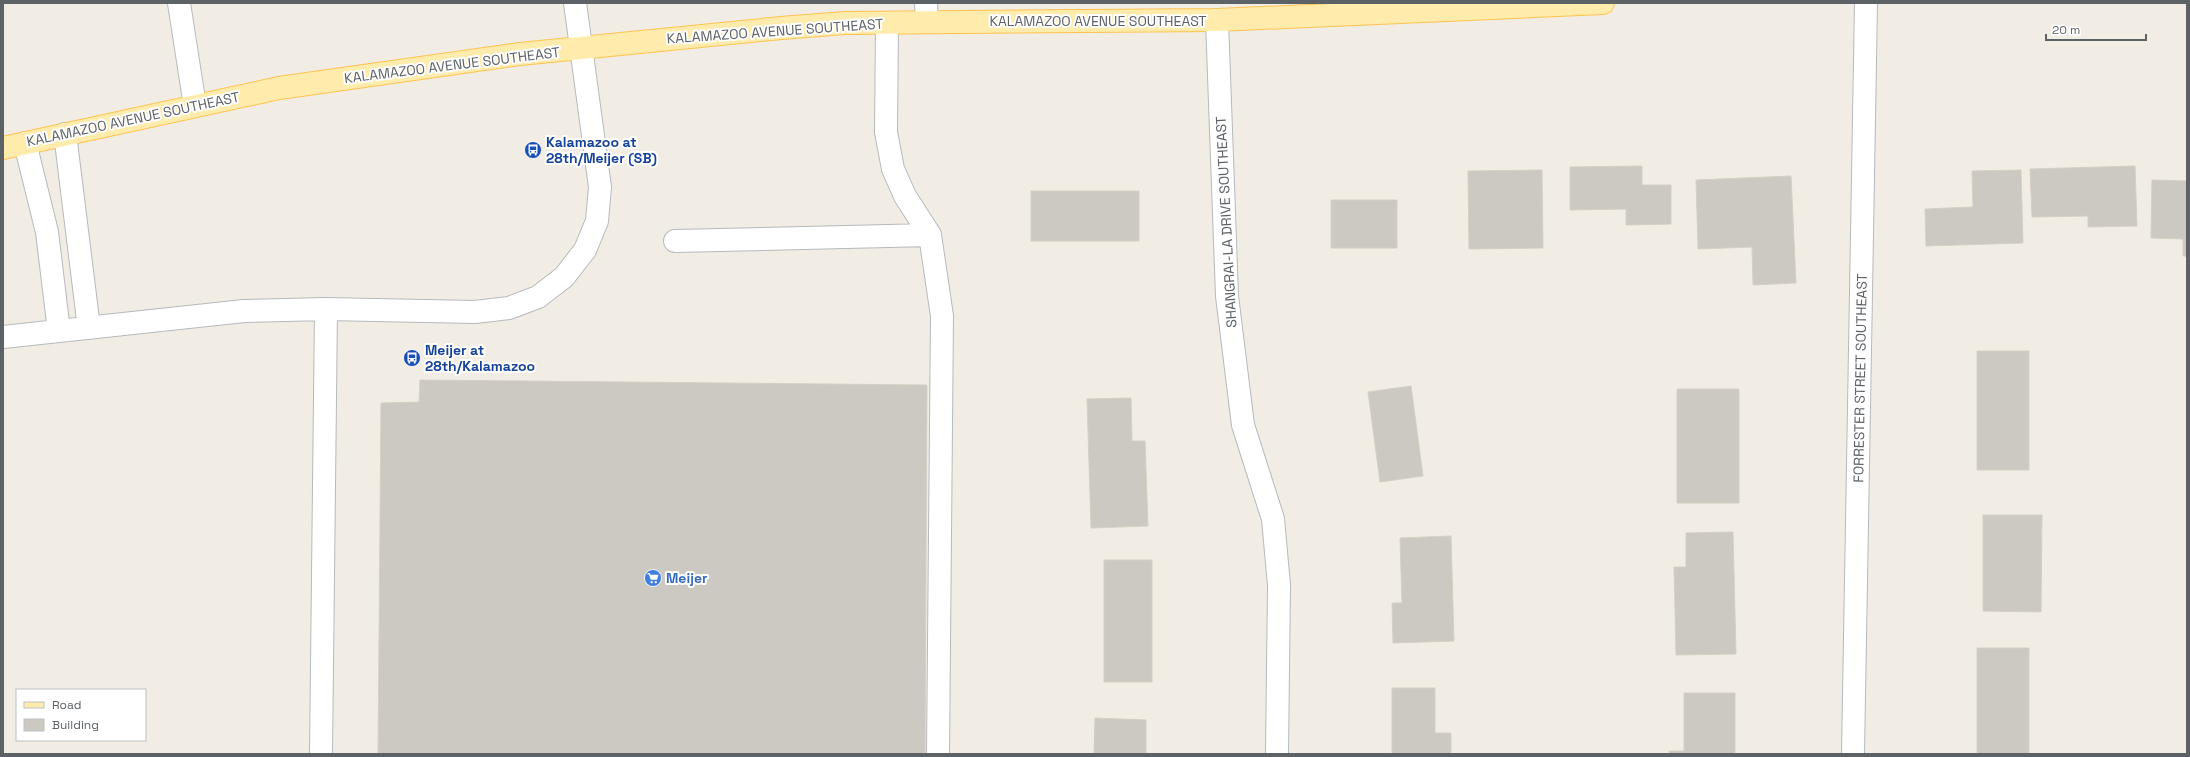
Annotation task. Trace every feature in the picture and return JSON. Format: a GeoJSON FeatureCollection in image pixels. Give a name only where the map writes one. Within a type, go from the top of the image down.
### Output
{"type":"FeatureCollection","features":[{"type":"Feature","properties":{"kind":"main road","name":"KALAMAZOO AVENUE SOUTHEAST"},"geometry":{"type":"LineString","coordinates":[[3,148],[279,88],[520,54],[781,28],[845,23],[886,23],[926,13],[1217,20],[1422,7],[1603,3]]}},
{"type":"Feature","properties":{"kind":"street"},"geometry":{"type":"LineString","coordinates":[[179,3],[195,106]]}},
{"type":"Feature","properties":{"kind":"street"},"geometry":{"type":"LineString","coordinates":[[3,337],[244,311],[326,309],[475,312],[509,308],[538,297],[564,277],[585,250],[597,220],[600,187],[592,119],[580,48],[575,3]]}},
{"type":"Feature","properties":{"kind":"street","name":"FORRESTER STREET SOUTHEAST"},"geometry":{"type":"LineString","coordinates":[[1853,754],[1866,3]]}},
{"type":"Feature","properties":{"kind":"street","name":"SHANGRAI-LA DRIVE SOUTHEAST"},"geometry":{"type":"LineString","coordinates":[[1217,20],[1227,296],[1243,425],[1273,519],[1279,585],[1276,754]]}},
{"type":"Feature","properties":{"kind":"street"},"geometry":{"type":"LineString","coordinates":[[886,23],[886,132],[892,161],[905,196],[930,235],[942,316],[938,754]]}},
{"type":"Feature","properties":{"kind":"street"},"geometry":{"type":"LineString","coordinates":[[65,134],[89,328]]}},
{"type":"Feature","properties":{"kind":"street"},"geometry":{"type":"LineString","coordinates":[[25,143],[47,232],[59,331]]}},
{"type":"Feature","properties":{"kind":"street"},"geometry":{"type":"LineString","coordinates":[[675,241],[930,235]]}},
{"type":"Feature","properties":{"kind":"street"},"geometry":{"type":"LineString","coordinates":[[321,754],[326,309]]}},
{"type":"Feature","properties":{"kind":"building"},"geometry":{"type":"Polygon","coordinates":[[[1642,166],[1642,185],[1671,185],[1671,224],[1626,225],[1626,209],[1570,210],[1570,167],[1642,166]]]}},
{"type":"Feature","properties":{"kind":"building"},"geometry":{"type":"Polygon","coordinates":[[[2135,166],[2137,226],[2088,227],[2088,216],[2032,217],[2030,169],[2135,166]]]}},
{"type":"Feature","properties":{"kind":"building"},"geometry":{"type":"Polygon","coordinates":[[[1542,170],[1543,248],[1469,249],[1468,171],[1542,170]]]}},
{"type":"Feature","properties":{"kind":"building"},"geometry":{"type":"Polygon","coordinates":[[[2021,170],[2023,243],[1926,246],[1925,209],[1973,207],[1972,171],[2021,170]]]}},
{"type":"Feature","properties":{"kind":"building"},"geometry":{"type":"Polygon","coordinates":[[[1791,176],[1796,283],[1753,285],[1752,247],[1698,249],[1696,180],[1791,176]]]}},
{"type":"Feature","properties":{"kind":"building"},"geometry":{"type":"Polygon","coordinates":[[[2152,180],[2187,181],[2187,256],[2183,256],[2183,239],[2151,238],[2152,180]]]}},
{"type":"Feature","properties":{"kind":"building"},"geometry":{"type":"Polygon","coordinates":[[[1031,191],[1139,191],[1139,241],[1031,241],[1031,191]]]}},
{"type":"Feature","properties":{"kind":"building"},"geometry":{"type":"Polygon","coordinates":[[[1331,200],[1397,200],[1397,248],[1331,248],[1331,200]]]}},
{"type":"Feature","properties":{"kind":"building"},"geometry":{"type":"Polygon","coordinates":[[[1977,351],[2029,351],[2029,470],[1977,470],[1977,351]]]}},
{"type":"Feature","properties":{"kind":"building","name":"Meijer"},"geometry":{"type":"Polygon","coordinates":[[[420,380],[927,385],[925,754],[378,754],[381,403],[419,402],[420,380]]]}},
{"type":"Feature","properties":{"kind":"building"},"geometry":{"type":"Polygon","coordinates":[[[1411,386],[1423,476],[1380,482],[1368,392],[1411,386]]]}},
{"type":"Feature","properties":{"kind":"building"},"geometry":{"type":"Polygon","coordinates":[[[1677,389],[1739,389],[1739,503],[1677,503],[1677,389]]]}},
{"type":"Feature","properties":{"kind":"building"},"geometry":{"type":"Polygon","coordinates":[[[1131,398],[1132,441],[1145,441],[1148,526],[1091,528],[1087,399],[1131,398]]]}},
{"type":"Feature","properties":{"kind":"building"},"geometry":{"type":"Polygon","coordinates":[[[1983,515],[2042,515],[2041,612],[1983,611],[1983,515]]]}},
{"type":"Feature","properties":{"kind":"building"},"geometry":{"type":"Polygon","coordinates":[[[1733,532],[1736,654],[1676,655],[1674,567],[1686,567],[1686,533],[1733,532]]]}},
{"type":"Feature","properties":{"kind":"building"},"geometry":{"type":"Polygon","coordinates":[[[1451,536],[1454,641],[1393,643],[1392,603],[1402,603],[1400,538],[1451,536]]]}},
{"type":"Feature","properties":{"kind":"building"},"geometry":{"type":"Polygon","coordinates":[[[1104,560],[1152,560],[1152,682],[1104,682],[1104,560]]]}},
{"type":"Feature","properties":{"kind":"building"},"geometry":{"type":"Polygon","coordinates":[[[1977,648],[2029,648],[2029,754],[1977,754],[1977,648]]]}},
{"type":"Feature","properties":{"kind":"building"},"geometry":{"type":"Polygon","coordinates":[[[1392,688],[1435,688],[1435,733],[1451,733],[1451,754],[1392,754],[1392,688]]]}},
{"type":"Feature","properties":{"kind":"building"},"geometry":{"type":"Polygon","coordinates":[[[1684,693],[1735,693],[1735,754],[1669,754],[1669,751],[1684,751],[1684,693]]]}},
{"type":"Feature","properties":{"kind":"building"},"geometry":{"type":"Polygon","coordinates":[[[1095,718],[1146,720],[1146,754],[1094,754],[1095,718]]]}},
{"type":"Feature","properties":{"kind":"place","name":"Kalamazoo at 28th/Meijer (SB)"},"geometry":{"type":"Point","coordinates":[533,150]}},
{"type":"Feature","properties":{"kind":"place","name":"Meijer at 28th/Kalamazoo"},"geometry":{"type":"Point","coordinates":[412,358]}},
{"type":"Feature","properties":{"kind":"place","name":"Meijer"},"geometry":{"type":"Point","coordinates":[653,578]}}]}
